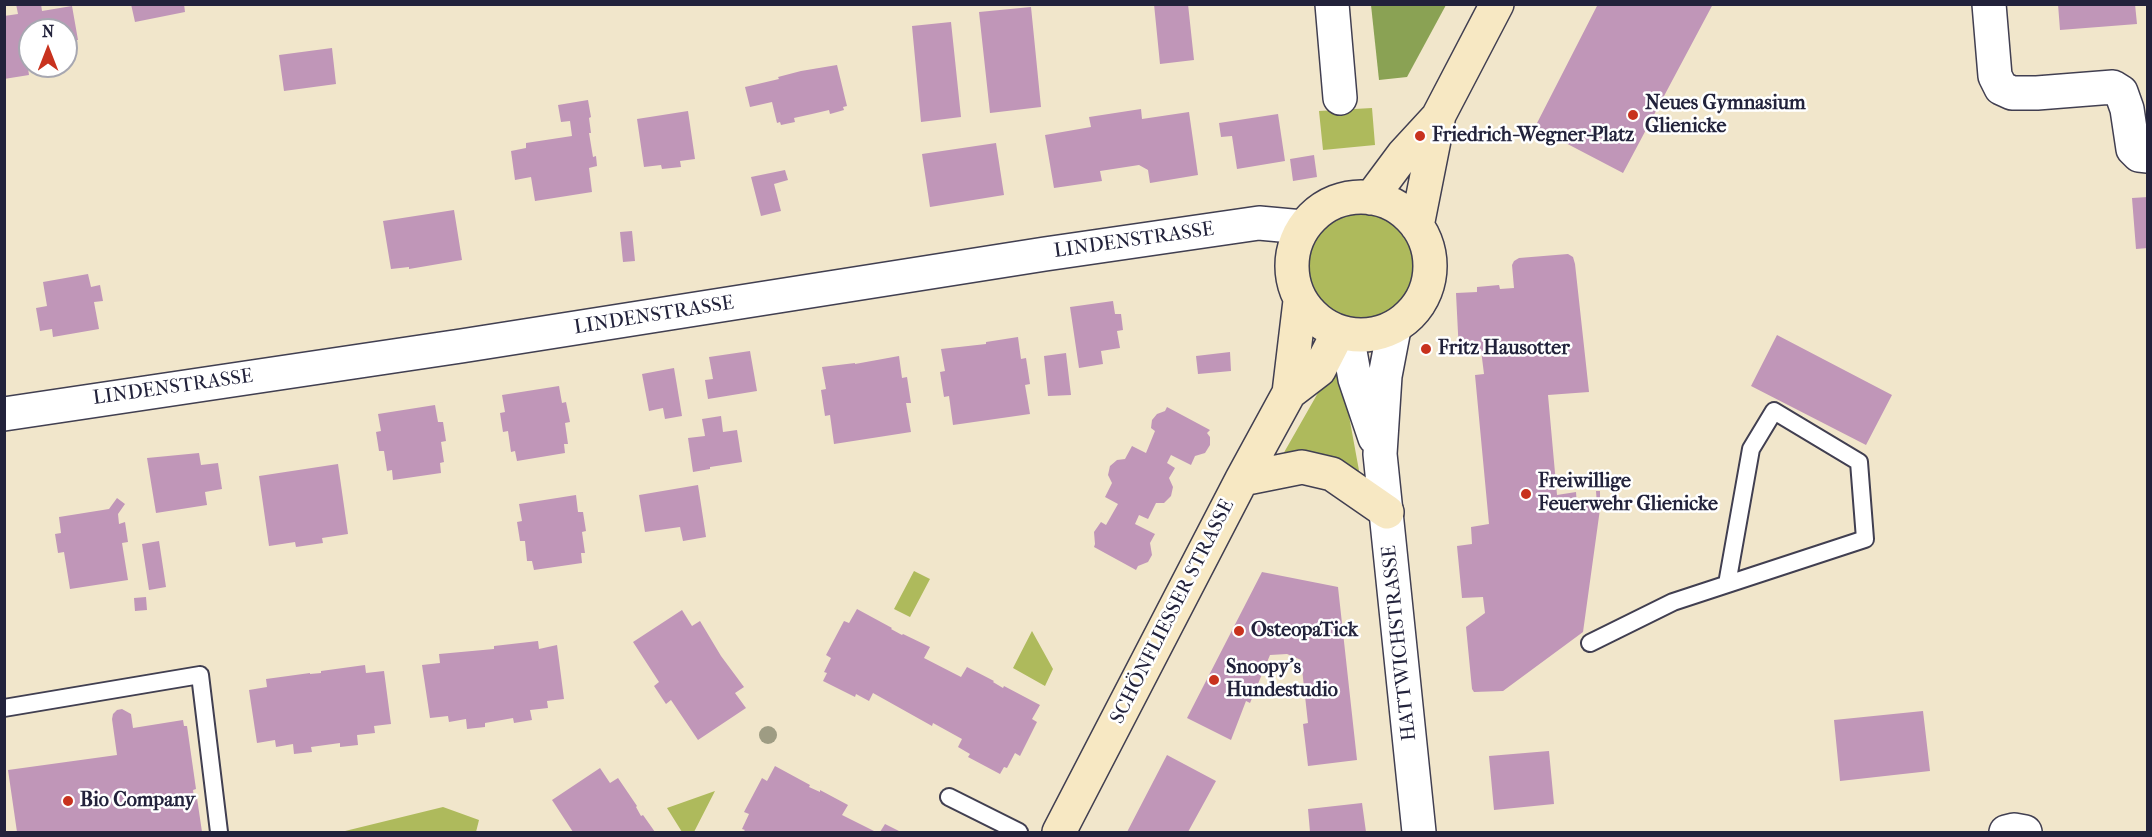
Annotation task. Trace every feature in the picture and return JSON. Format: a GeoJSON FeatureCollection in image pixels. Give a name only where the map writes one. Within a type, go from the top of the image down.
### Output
{"type":"FeatureCollection","features":[{"type":"Feature","properties":{"kind":"main road"},"geometry":{"type":"LineString","coordinates":[[1371,198],[1403,155],[1439,115],[1497,4]]}},
{"type":"Feature","properties":{"kind":"main road"},"geometry":{"type":"LineString","coordinates":[[1417,226],[1439,115]]}},
{"type":"Feature","properties":{"kind":"main road"},"geometry":{"type":"LineString","coordinates":[[1357,197],[1371,198],[1393,204],[1405,212],[1417,226],[1428,250],[1430,276],[1417,308],[1394,329],[1373,335],[1343,334],[1316,319],[1300,301],[1293,284],[1291,264],[1294,244],[1303,227],[1318,212],[1336,201],[1357,197]]}},
{"type":"Feature","properties":{"kind":"main road","name":"SCHÖNFLIESSER STRASSE"},"geometry":{"type":"LineString","coordinates":[[1059,832],[1289,393],[1300,301]]}},
{"type":"Feature","properties":{"kind":"main road","name":"SCHÖNFLIESSER STRASSE"},"geometry":{"type":"LineString","coordinates":[[1289,393],[1319,370],[1343,334]]}},
{"type":"Feature","properties":{"kind":"main road"},"geometry":{"type":"LineString","coordinates":[[1242,479],[1302,467],[1332,474],[1387,512]]}},
{"type":"Feature","properties":{"kind":"street"},"geometry":{"type":"LineString","coordinates":[[1332,4],[1340,98]]}},
{"type":"Feature","properties":{"kind":"street"},"geometry":{"type":"LineString","coordinates":[[1989,4],[1995,75],[2001,88],[2012,93],[2037,93],[2113,87],[2121,92],[2127,109],[2133,149],[2139,155],[2148,156]]}},
{"type":"Feature","properties":{"kind":"street","name":"LINDENSTRASSE"},"geometry":{"type":"LineString","coordinates":[[4,414],[471,344],[1056,252],[1259,223],[1303,227]]}},
{"type":"Feature","properties":{"kind":"street","name":"HATTWICHSTRASSE"},"geometry":{"type":"LineString","coordinates":[[1394,329],[1385,376],[1380,454],[1419,832]]}},
{"type":"Feature","properties":{"kind":"street","name":"HATTWICHSTRASSE"},"geometry":{"type":"LineString","coordinates":[[1343,334],[1380,454]]}},
{"type":"Feature","properties":{"kind":"street"},"geometry":{"type":"LineString","coordinates":[[2006,832],[2014,830],[2025,832]]}},
{"type":"Feature","properties":{"kind":"lane"},"geometry":{"type":"LineString","coordinates":[[1590,643],[1673,602],[1728,584],[1865,539],[1859,462],[1774,411],[1751,450],[1728,584]]}},
{"type":"Feature","properties":{"kind":"lane"},"geometry":{"type":"LineString","coordinates":[[4,708],[200,675],[219,832]]}},
{"type":"Feature","properties":{"kind":"lane"},"geometry":{"type":"LineString","coordinates":[[949,797],[1019,832]]}},
{"type":"Feature","properties":{"kind":"green space"},"geometry":{"type":"Polygon","coordinates":[[[1371,5],[1446,5],[1407,77],[1379,80],[1371,5]]]}},
{"type":"Feature","properties":{"kind":"green space"},"geometry":{"type":"Polygon","coordinates":[[[1372,108],[1375,145],[1323,150],[1319,111],[1372,108]]]}},
{"type":"Feature","properties":{"kind":"green space"},"geometry":{"type":"Polygon","coordinates":[[[1360,213],[1380,217],[1397,229],[1409,246],[1413,266],[1409,286],[1397,303],[1380,315],[1360,319],[1340,315],[1323,303],[1311,286],[1307,266],[1311,246],[1323,229],[1340,217],[1360,213]]]}},
{"type":"Feature","properties":{"kind":"green space"},"geometry":{"type":"Polygon","coordinates":[[[1331,370],[1341,372],[1360,476],[1282,456],[1331,370]]]}},
{"type":"Feature","properties":{"kind":"green space"},"geometry":{"type":"Polygon","coordinates":[[[914,571],[930,579],[910,617],[894,609],[914,571]]]}},
{"type":"Feature","properties":{"kind":"green space"},"geometry":{"type":"Polygon","coordinates":[[[1032,631],[1053,669],[1045,686],[1013,668],[1032,631]]]}},
{"type":"Feature","properties":{"kind":"green space"},"geometry":{"type":"Polygon","coordinates":[[[715,791],[694,832],[682,832],[667,808],[715,791]]]}},
{"type":"Feature","properties":{"kind":"green space"},"geometry":{"type":"Polygon","coordinates":[[[443,807],[479,820],[476,832],[341,832],[443,807]]]}},
{"type":"Feature","properties":{"kind":"building"},"geometry":{"type":"Polygon","coordinates":[[[16,4],[41,4],[42,11],[72,6],[74,18],[18,18],[18,77],[4,79],[4,16],[18,14],[16,4]]]}},
{"type":"Feature","properties":{"kind":"building"},"geometry":{"type":"Polygon","coordinates":[[[131,4],[184,4],[185,12],[135,22],[131,4]]]}},
{"type":"Feature","properties":{"kind":"building"},"geometry":{"type":"Polygon","coordinates":[[[1154,4],[1188,4],[1194,60],[1160,64],[1154,4]]]}},
{"type":"Feature","properties":{"kind":"building"},"geometry":{"type":"Polygon","coordinates":[[[1598,4],[1713,4],[1623,173],[1535,127],[1598,4]]]}},
{"type":"Feature","properties":{"kind":"building"},"geometry":{"type":"Polygon","coordinates":[[[2058,4],[2135,4],[2137,24],[2060,30],[2058,4]]]}},
{"type":"Feature","properties":{"kind":"building"},"geometry":{"type":"Polygon","coordinates":[[[1031,7],[1041,107],[990,113],[979,12],[1031,7]]]}},
{"type":"Feature","properties":{"kind":"building"},"geometry":{"type":"Polygon","coordinates":[[[951,22],[961,117],[921,122],[912,26],[951,22]]]}},
{"type":"Feature","properties":{"kind":"building"},"geometry":{"type":"Polygon","coordinates":[[[332,48],[336,84],[284,91],[279,55],[332,48]]]}},
{"type":"Feature","properties":{"kind":"building"},"geometry":{"type":"Polygon","coordinates":[[[837,65],[847,106],[843,107],[844,110],[830,114],[829,110],[794,118],[795,122],[781,125],[780,122],[777,123],[772,102],[750,107],[745,87],[801,71],[837,65]]]}},
{"type":"Feature","properties":{"kind":"building"},"geometry":{"type":"Polygon","coordinates":[[[588,100],[591,117],[589,118],[591,133],[589,133],[597,166],[589,168],[592,192],[535,201],[531,177],[515,180],[511,151],[526,148],[526,143],[572,136],[570,121],[561,122],[558,105],[588,100]]]}},
{"type":"Feature","properties":{"kind":"building"},"geometry":{"type":"Polygon","coordinates":[[[1141,109],[1142,119],[1189,112],[1198,175],[1150,183],[1148,170],[1139,165],[1100,171],[1102,181],[1054,188],[1045,135],[1091,127],[1089,117],[1141,109]]]}},
{"type":"Feature","properties":{"kind":"building"},"geometry":{"type":"Polygon","coordinates":[[[688,111],[695,159],[680,161],[681,167],[662,169],[661,165],[644,167],[637,119],[688,111]]]}},
{"type":"Feature","properties":{"kind":"building"},"geometry":{"type":"Polygon","coordinates":[[[1278,114],[1285,161],[1237,169],[1232,136],[1221,137],[1219,123],[1278,114]]]}},
{"type":"Feature","properties":{"kind":"building"},"geometry":{"type":"Polygon","coordinates":[[[996,143],[1004,195],[930,207],[922,154],[996,143]]]}},
{"type":"Feature","properties":{"kind":"building"},"geometry":{"type":"Polygon","coordinates":[[[1314,155],[1317,177],[1293,181],[1290,159],[1314,155]]]}},
{"type":"Feature","properties":{"kind":"building"},"geometry":{"type":"Polygon","coordinates":[[[785,170],[788,180],[774,184],[781,211],[761,216],[751,177],[785,170]]]}},
{"type":"Feature","properties":{"kind":"building"},"geometry":{"type":"Polygon","coordinates":[[[2148,197],[2148,248],[2136,249],[2132,198],[2148,197]]]}},
{"type":"Feature","properties":{"kind":"building"},"geometry":{"type":"Polygon","coordinates":[[[454,210],[462,260],[409,269],[409,267],[391,269],[383,221],[454,210]]]}},
{"type":"Feature","properties":{"kind":"building"},"geometry":{"type":"Polygon","coordinates":[[[632,231],[635,261],[623,262],[620,232],[632,231]]]}},
{"type":"Feature","properties":{"kind":"building"},"geometry":{"type":"Polygon","coordinates":[[[1568,254],[1573,257],[1575,264],[1589,392],[1548,395],[1557,495],[1576,492],[1577,506],[1597,504],[1596,491],[1600,491],[1600,509],[1583,632],[1503,691],[1474,692],[1466,627],[1485,613],[1483,597],[1462,598],[1457,546],[1472,544],[1471,527],[1489,524],[1475,375],[1484,374],[1481,350],[1459,353],[1456,293],[1477,292],[1477,287],[1499,285],[1500,289],[1514,288],[1512,265],[1514,261],[1519,258],[1568,254]]]}},
{"type":"Feature","properties":{"kind":"building"},"geometry":{"type":"Polygon","coordinates":[[[88,274],[91,287],[100,285],[103,301],[94,302],[99,329],[53,337],[52,329],[40,331],[36,308],[47,306],[43,282],[88,274]]]}},
{"type":"Feature","properties":{"kind":"building"},"geometry":{"type":"Polygon","coordinates":[[[1113,301],[1115,314],[1121,314],[1123,330],[1117,331],[1120,348],[1101,351],[1103,364],[1079,368],[1070,307],[1113,301]]]}},
{"type":"Feature","properties":{"kind":"building"},"geometry":{"type":"Polygon","coordinates":[[[1777,335],[1892,395],[1866,445],[1751,386],[1777,335]]]}},
{"type":"Feature","properties":{"kind":"building"},"geometry":{"type":"Polygon","coordinates":[[[1018,337],[1021,359],[1026,358],[1030,384],[1025,385],[1030,414],[953,425],[949,396],[944,397],[940,372],[945,371],[941,349],[986,344],[986,342],[1018,337]]]}},
{"type":"Feature","properties":{"kind":"building"},"geometry":{"type":"Polygon","coordinates":[[[750,351],[757,391],[708,399],[705,380],[713,379],[709,357],[750,351]]]}},
{"type":"Feature","properties":{"kind":"building"},"geometry":{"type":"Polygon","coordinates":[[[1230,352],[1231,371],[1198,374],[1196,356],[1230,352]]]}},
{"type":"Feature","properties":{"kind":"building"},"geometry":{"type":"Polygon","coordinates":[[[1066,353],[1071,395],[1048,396],[1044,356],[1066,353]]]}},
{"type":"Feature","properties":{"kind":"building"},"geometry":{"type":"Polygon","coordinates":[[[899,356],[902,378],[907,377],[911,403],[906,403],[911,432],[834,444],[830,415],[825,416],[821,390],[826,389],[822,367],[899,356]]]}},
{"type":"Feature","properties":{"kind":"building"},"geometry":{"type":"Polygon","coordinates":[[[674,368],[682,416],[665,419],[663,408],[649,411],[642,374],[674,368]]]}},
{"type":"Feature","properties":{"kind":"building"},"geometry":{"type":"Polygon","coordinates":[[[559,386],[562,403],[566,402],[570,422],[565,423],[568,444],[564,444],[565,453],[517,461],[515,451],[511,452],[508,431],[503,432],[500,413],[505,412],[502,395],[559,386]]]}},
{"type":"Feature","properties":{"kind":"building"},"geometry":{"type":"Polygon","coordinates":[[[435,405],[438,422],[443,422],[446,441],[441,442],[444,462],[440,463],[441,473],[393,480],[392,470],[387,471],[384,451],[379,451],[376,432],[381,431],[378,414],[435,405]]]}},
{"type":"Feature","properties":{"kind":"building"},"geometry":{"type":"Polygon","coordinates":[[[1167,407],[1210,430],[1207,433],[1210,437],[1210,445],[1205,453],[1195,456],[1191,465],[1171,455],[1167,463],[1175,468],[1169,478],[1173,487],[1171,496],[1164,503],[1156,503],[1148,519],[1139,515],[1135,524],[1155,534],[1150,543],[1152,555],[1148,562],[1138,566],[1136,570],[1094,547],[1094,532],[1101,522],[1106,525],[1118,504],[1105,497],[1112,483],[1108,475],[1110,466],[1117,460],[1125,459],[1132,446],[1146,453],[1155,431],[1151,428],[1152,420],[1167,407]]]}},
{"type":"Feature","properties":{"kind":"building"},"geometry":{"type":"Polygon","coordinates":[[[721,416],[723,432],[737,430],[742,462],[693,472],[688,438],[705,436],[702,419],[721,416]]]}},
{"type":"Feature","properties":{"kind":"building"},"geometry":{"type":"Polygon","coordinates":[[[199,453],[201,465],[218,463],[222,489],[205,492],[207,505],[156,513],[147,458],[199,453]]]}},
{"type":"Feature","properties":{"kind":"building"},"geometry":{"type":"Polygon","coordinates":[[[338,464],[348,534],[322,538],[323,543],[296,547],[295,542],[269,546],[259,476],[338,464]]]}},
{"type":"Feature","properties":{"kind":"building"},"geometry":{"type":"Polygon","coordinates":[[[698,485],[706,537],[683,541],[680,527],[645,532],[639,495],[698,485]]]}},
{"type":"Feature","properties":{"kind":"building"},"geometry":{"type":"Polygon","coordinates":[[[576,495],[578,512],[583,512],[586,531],[582,532],[585,553],[581,553],[582,563],[534,570],[532,561],[527,561],[525,541],[520,541],[517,522],[522,521],[519,504],[576,495]]]}},
{"type":"Feature","properties":{"kind":"building"},"geometry":{"type":"Polygon","coordinates":[[[117,498],[125,504],[118,514],[119,524],[125,522],[128,542],[122,543],[128,580],[70,589],[64,552],[58,553],[55,534],[61,533],[59,517],[109,509],[117,498]]]}},
{"type":"Feature","properties":{"kind":"building"},"geometry":{"type":"Polygon","coordinates":[[[159,541],[166,587],[149,590],[142,544],[159,541]]]}},
{"type":"Feature","properties":{"kind":"building"},"geometry":{"type":"Polygon","coordinates":[[[1262,572],[1338,587],[1357,760],[1308,766],[1303,724],[1308,723],[1301,660],[1287,654],[1270,655],[1250,703],[1246,701],[1231,740],[1187,718],[1262,572]]]}},
{"type":"Feature","properties":{"kind":"building"},"geometry":{"type":"Polygon","coordinates":[[[146,597],[147,610],[135,611],[134,598],[146,597]]]}},
{"type":"Feature","properties":{"kind":"building"},"geometry":{"type":"Polygon","coordinates":[[[857,609],[902,635],[930,647],[924,658],[961,677],[967,667],[1003,688],[1004,686],[1040,705],[1032,719],[1037,722],[1020,756],[1015,753],[1007,768],[1004,767],[1000,774],[968,757],[970,754],[958,747],[962,739],[933,723],[932,726],[873,693],[869,701],[856,694],[855,697],[823,681],[827,673],[824,672],[831,658],[826,655],[844,621],[849,623],[857,609]]]}},
{"type":"Feature","properties":{"kind":"building"},"geometry":{"type":"Polygon","coordinates":[[[682,610],[692,626],[700,621],[721,656],[744,687],[735,693],[746,708],[698,740],[671,700],[666,704],[654,686],[659,682],[633,642],[682,610]]]}},
{"type":"Feature","properties":{"kind":"building"},"geometry":{"type":"Polygon","coordinates":[[[538,641],[539,649],[557,645],[564,699],[547,701],[548,708],[530,710],[532,720],[514,723],[513,718],[485,723],[485,727],[467,729],[466,719],[449,722],[448,716],[430,718],[422,665],[440,663],[439,654],[494,649],[494,646],[538,641]]]}},
{"type":"Feature","properties":{"kind":"building"},"geometry":{"type":"Polygon","coordinates":[[[365,665],[366,673],[384,671],[391,724],[374,726],[375,733],[357,735],[358,745],[340,747],[340,743],[311,747],[312,752],[294,754],[293,744],[276,747],[275,740],[257,743],[249,690],[267,687],[266,679],[365,665]]]}},
{"type":"Feature","properties":{"kind":"building"},"geometry":{"type":"Polygon","coordinates":[[[122,709],[131,714],[133,728],[183,720],[184,726],[187,726],[196,789],[193,790],[194,798],[197,798],[202,832],[17,832],[8,770],[117,755],[112,719],[117,710],[122,709]]]}},
{"type":"Feature","properties":{"kind":"building"},"geometry":{"type":"Polygon","coordinates":[[[1923,711],[1930,771],[1840,781],[1834,720],[1923,711]]]}},
{"type":"Feature","properties":{"kind":"building"},"geometry":{"type":"Polygon","coordinates":[[[1549,751],[1554,804],[1494,810],[1489,756],[1549,751]]]}},
{"type":"Feature","properties":{"kind":"building"},"geometry":{"type":"Polygon","coordinates":[[[1167,755],[1216,781],[1188,832],[1127,832],[1167,755]]]}},
{"type":"Feature","properties":{"kind":"building"},"geometry":{"type":"Polygon","coordinates":[[[775,766],[810,785],[809,787],[820,792],[820,790],[848,805],[842,815],[876,832],[743,832],[745,830],[742,829],[749,814],[744,812],[762,778],[767,781],[775,766]]]}},
{"type":"Feature","properties":{"kind":"building"},"geometry":{"type":"Polygon","coordinates":[[[600,768],[610,783],[618,778],[641,816],[643,815],[655,832],[573,832],[552,800],[600,768]]]}},
{"type":"Feature","properties":{"kind":"building"},"geometry":{"type":"Polygon","coordinates":[[[1362,803],[1366,832],[1310,832],[1308,809],[1362,803]]]}},
{"type":"Feature","properties":{"kind":"building"},"geometry":{"type":"Polygon","coordinates":[[[885,824],[901,832],[880,832],[885,824]]]}},
{"type":"Feature","properties":{"kind":"place","name":"Neues Gymnasium Glienicke"},"geometry":{"type":"Point","coordinates":[1633,115]}},
{"type":"Feature","properties":{"kind":"place","name":"Friedrich-Wegner-Platz"},"geometry":{"type":"Point","coordinates":[1420,136]}},
{"type":"Feature","properties":{"kind":"place","name":"Fritz Hausotter"},"geometry":{"type":"Point","coordinates":[1426,349]}},
{"type":"Feature","properties":{"kind":"place","name":"Freiwillige Feuerwehr Glienicke"},"geometry":{"type":"Point","coordinates":[1526,494]}},
{"type":"Feature","properties":{"kind":"place","name":"OsteopaTick"},"geometry":{"type":"Point","coordinates":[1239,631]}},
{"type":"Feature","properties":{"kind":"place","name":"Snoopy's Hundestudio"},"geometry":{"type":"Point","coordinates":[1214,680]}},
{"type":"Feature","properties":{"kind":"place","name":"Bio Company"},"geometry":{"type":"Point","coordinates":[68,801]}}]}
